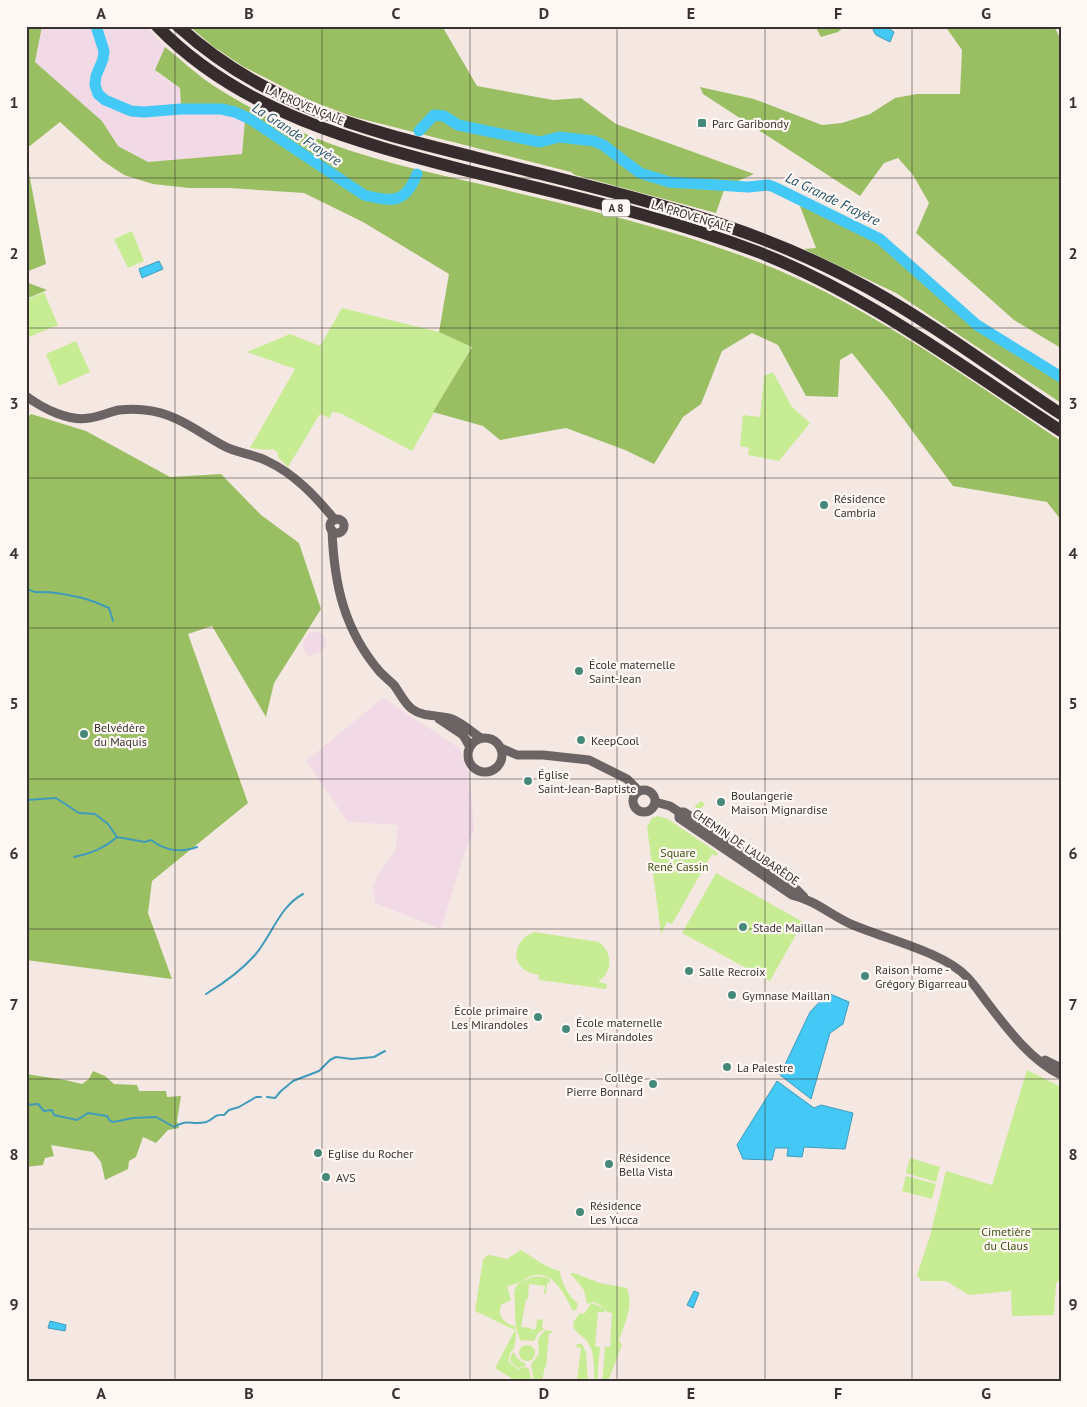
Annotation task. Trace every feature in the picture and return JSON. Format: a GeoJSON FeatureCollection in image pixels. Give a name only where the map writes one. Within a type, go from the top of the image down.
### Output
{"type":"FeatureCollection","features":[{"type":"Feature","properties":{"kind":"highway","name":"LA PROVENÇALE"},"geometry":{"type":"LineString","coordinates":[[157,26],[186,53],[233,87],[314,126],[393,152],[662,221],[733,243],[793,268],[842,291],[901,325],[1061,431]]}},
{"type":"Feature","properties":{"kind":"highway","name":"LA PROVENÇALE"},"geometry":{"type":"LineString","coordinates":[[178,26],[195,42],[239,74],[269,91],[326,115],[396,138],[663,206],[730,227],[798,254],[868,288],[910,313],[1061,414]]}},
{"type":"Feature","properties":{"kind":"main road"},"geometry":{"type":"LineString","coordinates":[[26,396],[58,413],[80,419],[120,410],[144,410],[167,415],[178,419],[225,447],[268,461],[290,475],[318,500],[334,527],[334,556],[340,598],[350,626],[361,646],[380,672],[395,687],[411,708],[457,729],[467,740],[470,747],[468,758],[470,763],[478,770],[491,771],[502,758],[501,748]]}},
{"type":"Feature","properties":{"kind":"main road"},"geometry":{"type":"LineString","coordinates":[[434,717],[443,716],[455,720],[481,738]]}},
{"type":"Feature","properties":{"kind":"main road"},"geometry":{"type":"LineString","coordinates":[[470,747],[481,738],[491,738],[501,748],[517,755],[589,760],[627,779],[639,791],[649,791],[654,795],[655,802],[650,810],[644,812],[638,810],[634,805],[634,799],[639,791]]}},
{"type":"Feature","properties":{"kind":"main road"},"geometry":{"type":"LineString","coordinates":[[500,762],[511,760],[517,755]]}},
{"type":"Feature","properties":{"kind":"main road","name":"CHEMIN DE L'AUBARÈDE"},"geometry":{"type":"LineString","coordinates":[[655,802],[670,806],[679,812],[679,818],[792,895],[804,897],[851,924],[940,958],[955,967],[967,977],[994,1012],[1031,1054],[1052,1071],[1061,1075]]}},
{"type":"Feature","properties":{"kind":"main road","name":"CHEMIN DE L'AUBARÈDE"},"geometry":{"type":"LineString","coordinates":[[1031,1054],[1061,1068]]}},
{"type":"Feature","properties":{"kind":"shaded area"},"geometry":{"type":"Polygon","coordinates":[[[42,26],[146,26],[165,47],[155,71],[180,88],[182,106],[230,112],[245,120],[242,154],[148,162],[118,146],[102,121],[35,62],[42,26]]]}},
{"type":"Feature","properties":{"kind":"shaded area"},"geometry":{"type":"Polygon","coordinates":[[[314,631],[323,635],[326,639],[326,645],[320,652],[308,656],[303,648],[304,640],[310,632],[314,631]]]}},
{"type":"Feature","properties":{"kind":"shaded area"},"geometry":{"type":"Polygon","coordinates":[[[383,698],[459,748],[470,776],[474,831],[463,857],[441,929],[375,903],[373,889],[377,876],[396,849],[398,825],[348,822],[306,761],[383,698]]]}},
{"type":"Feature","properties":{"kind":"green space"},"geometry":{"type":"Polygon","coordinates":[[[26,26],[42,26],[35,62],[102,121],[118,146],[148,162],[242,154],[245,120],[230,112],[181,106],[180,88],[155,70],[165,47],[205,80],[236,99],[287,126],[333,145],[395,164],[652,227],[720,248],[794,277],[874,318],[950,366],[1061,441],[1061,520],[1047,502],[953,486],[852,353],[840,360],[838,397],[806,396],[778,345],[752,333],[722,351],[701,404],[683,417],[654,464],[625,450],[566,428],[500,440],[483,426],[433,412],[472,347],[439,332],[449,274],[363,222],[304,193],[229,188],[189,188],[153,184],[124,175],[103,161],[60,122],[26,149],[26,26]]]}},
{"type":"Feature","properties":{"kind":"green space"},"geometry":{"type":"Polygon","coordinates":[[[189,26],[442,26],[477,86],[553,100],[581,98],[616,124],[754,174],[733,183],[724,190],[716,213],[575,175],[571,172],[354,117],[311,101],[244,67],[214,47],[189,26]]]}},
{"type":"Feature","properties":{"kind":"green space"},"geometry":{"type":"Polygon","coordinates":[[[815,26],[845,26],[838,32],[821,37],[815,26]]]}},
{"type":"Feature","properties":{"kind":"green space"},"geometry":{"type":"Polygon","coordinates":[[[945,26],[1054,26],[1060,38],[1061,348],[1014,320],[916,233],[929,203],[913,175],[898,158],[884,163],[860,196],[703,94],[700,87],[754,99],[822,125],[842,123],[870,114],[895,98],[917,94],[960,94],[962,50],[945,26]]]}},
{"type":"Feature","properties":{"kind":"green space"},"geometry":{"type":"Polygon","coordinates":[[[26,157],[46,264],[26,272],[26,157]]]}},
{"type":"Feature","properties":{"kind":"green space"},"geometry":{"type":"Polygon","coordinates":[[[798,201],[884,246],[986,335],[1061,382],[1061,403],[896,293],[804,249],[816,248],[798,201]]]}},
{"type":"Feature","properties":{"kind":"green space"},"geometry":{"type":"Polygon","coordinates":[[[132,231],[144,261],[128,268],[114,239],[132,231]]]}},
{"type":"Feature","properties":{"kind":"green space"},"geometry":{"type":"Polygon","coordinates":[[[26,282],[47,290],[26,299],[26,282]]]}},
{"type":"Feature","properties":{"kind":"green space"},"geometry":{"type":"Polygon","coordinates":[[[44,292],[58,325],[29,337],[26,331],[26,300],[44,292]]]}},
{"type":"Feature","properties":{"kind":"green space"},"geometry":{"type":"Polygon","coordinates":[[[342,308],[439,332],[472,346],[412,451],[340,413],[332,412],[330,418],[320,414],[288,467],[273,449],[250,448],[295,369],[247,352],[290,334],[320,346],[342,308]]]}},
{"type":"Feature","properties":{"kind":"green space"},"geometry":{"type":"Polygon","coordinates":[[[76,341],[90,372],[59,386],[46,354],[76,341]]]}},
{"type":"Feature","properties":{"kind":"green space"},"geometry":{"type":"Polygon","coordinates":[[[773,372],[792,407],[810,423],[779,461],[748,455],[749,448],[740,446],[743,415],[760,417],[764,376],[773,372]]]}},
{"type":"Feature","properties":{"kind":"green space"},"geometry":{"type":"Polygon","coordinates":[[[31,414],[86,431],[170,477],[221,474],[261,515],[299,543],[321,609],[274,683],[266,717],[212,626],[188,634],[248,803],[152,881],[148,913],[172,979],[26,960],[26,419],[31,414]]]}},
{"type":"Feature","properties":{"kind":"green space"},"geometry":{"type":"Polygon","coordinates":[[[701,801],[705,804],[700,810],[722,825],[718,829],[698,815],[695,806],[701,801]]]}},
{"type":"Feature","properties":{"kind":"green space","name":"Square René Cassin"},"geometry":{"type":"Polygon","coordinates":[[[658,816],[668,819],[718,853],[717,856],[712,854],[672,924],[667,922],[661,934],[647,827],[652,818],[658,816]]]}},
{"type":"Feature","properties":{"kind":"green space","name":"Stade Maillan"},"geometry":{"type":"Polygon","coordinates":[[[716,873],[803,922],[770,981],[682,933],[716,873]]]}},
{"type":"Feature","properties":{"kind":"green space"},"geometry":{"type":"Polygon","coordinates":[[[534,932],[599,942],[604,946],[609,957],[609,968],[598,982],[607,984],[606,989],[539,980],[539,975],[523,969],[517,959],[517,949],[525,937],[534,932]]]}},
{"type":"Feature","properties":{"kind":"green space","name":"Cimetière du Claus"},"geometry":{"type":"Polygon","coordinates":[[[1027,1070],[1061,1087],[1061,1277],[1056,1284],[1054,1315],[1012,1316],[1011,1291],[969,1295],[946,1281],[921,1281],[917,1275],[930,1236],[946,1171],[992,1185],[1027,1070]]]}},
{"type":"Feature","properties":{"kind":"green space"},"geometry":{"type":"Polygon","coordinates":[[[93,1071],[105,1076],[114,1084],[137,1085],[139,1091],[166,1091],[167,1097],[181,1096],[177,1121],[179,1128],[168,1130],[156,1143],[143,1137],[136,1157],[129,1161],[128,1169],[105,1180],[101,1162],[93,1152],[51,1145],[54,1156],[45,1158],[43,1165],[26,1167],[26,1074],[82,1084],[89,1079],[93,1071]]]}},
{"type":"Feature","properties":{"kind":"green space"},"geometry":{"type":"Polygon","coordinates":[[[910,1158],[940,1167],[936,1182],[906,1173],[910,1158]]]}},
{"type":"Feature","properties":{"kind":"green space"},"geometry":{"type":"Polygon","coordinates":[[[906,1176],[936,1184],[932,1199],[902,1191],[906,1176]]]}},
{"type":"Feature","properties":{"kind":"green space"},"geometry":{"type":"Polygon","coordinates":[[[521,1250],[545,1265],[560,1271],[566,1290],[578,1304],[576,1310],[573,1311],[554,1281],[542,1275],[532,1276],[507,1286],[511,1300],[501,1305],[500,1313],[505,1321],[515,1326],[516,1336],[514,1348],[510,1353],[509,1362],[518,1369],[525,1367],[529,1369],[532,1381],[516,1381],[495,1368],[515,1330],[475,1311],[483,1260],[486,1256],[490,1255],[507,1259],[521,1250]]]}},
{"type":"Feature","properties":{"kind":"green space"},"geometry":{"type":"Polygon","coordinates":[[[570,1273],[600,1283],[627,1288],[630,1301],[626,1321],[619,1340],[622,1345],[608,1381],[601,1381],[605,1347],[610,1347],[612,1313],[607,1312],[603,1307],[594,1302],[587,1304],[584,1290],[570,1273]]]}},
{"type":"Feature","properties":{"kind":"green space"},"geometry":{"type":"Polygon","coordinates":[[[537,1276],[549,1278],[550,1283],[547,1283],[546,1294],[544,1294],[545,1286],[529,1284],[528,1299],[526,1299],[521,1327],[530,1328],[532,1331],[532,1329],[536,1329],[537,1319],[543,1320],[542,1328],[545,1329],[538,1333],[534,1341],[521,1341],[516,1324],[515,1290],[520,1283],[537,1276]]]}},
{"type":"Feature","properties":{"kind":"green space"},"geometry":{"type":"Polygon","coordinates":[[[591,1303],[604,1308],[605,1312],[598,1312],[595,1346],[600,1347],[597,1381],[594,1381],[594,1360],[590,1345],[573,1326],[580,1313],[584,1314],[591,1303]]]}},
{"type":"Feature","properties":{"kind":"green space"},"geometry":{"type":"Polygon","coordinates":[[[546,1330],[552,1331],[552,1333],[549,1333],[546,1367],[542,1381],[534,1381],[531,1364],[539,1354],[539,1339],[546,1330]]]}},
{"type":"Feature","properties":{"kind":"green space"},"geometry":{"type":"Polygon","coordinates":[[[577,1344],[582,1344],[586,1352],[588,1381],[577,1381],[581,1348],[576,1347],[577,1344]]]}},
{"type":"Feature","properties":{"kind":"green space"},"geometry":{"type":"Polygon","coordinates":[[[524,1345],[530,1345],[535,1350],[533,1359],[524,1361],[519,1356],[519,1350],[524,1345]]]}},
{"type":"Feature","properties":{"kind":"green space"},"geometry":{"type":"Polygon","coordinates":[[[513,1352],[519,1360],[526,1364],[525,1366],[518,1368],[511,1362],[510,1358],[513,1352]]]}},
{"type":"Feature","properties":{"kind":"water"},"geometry":{"type":"Polygon","coordinates":[[[874,26],[885,26],[894,32],[890,42],[876,35],[873,30],[874,26]]]}},
{"type":"Feature","properties":{"kind":"water"},"geometry":{"type":"Polygon","coordinates":[[[159,261],[163,269],[142,278],[139,269],[159,261]]]}},
{"type":"Feature","properties":{"kind":"water"},"geometry":{"type":"Polygon","coordinates":[[[828,993],[849,1002],[843,1024],[830,1033],[811,1099],[780,1075],[810,1012],[828,993]]]}},
{"type":"Feature","properties":{"kind":"water"},"geometry":{"type":"Polygon","coordinates":[[[777,1081],[814,1108],[821,1105],[853,1113],[845,1149],[804,1147],[802,1157],[787,1156],[788,1148],[775,1148],[772,1160],[743,1159],[737,1145],[777,1081]]]}},
{"type":"Feature","properties":{"kind":"water"},"geometry":{"type":"Polygon","coordinates":[[[694,1291],[699,1293],[693,1308],[687,1305],[694,1291]]]}},
{"type":"Feature","properties":{"kind":"water"},"geometry":{"type":"Polygon","coordinates":[[[50,1321],[66,1325],[65,1331],[48,1328],[50,1321]]]}},
{"type":"Feature","properties":{"kind":"waterway","name":"La Grande Frayère"},"geometry":{"type":"LineString","coordinates":[[96,26],[104,51],[95,85],[98,94],[105,100],[131,111],[221,109],[235,112],[250,119],[364,195],[383,199],[403,196],[408,191],[417,174]]}},
{"type":"Feature","properties":{"kind":"waterway","name":"La Grande Frayère"},"geometry":{"type":"LineString","coordinates":[[419,131],[434,115],[444,116],[458,125],[540,142],[559,137],[594,141],[603,145],[640,173],[669,182],[748,187],[768,185],[774,187],[880,239],[977,325],[1061,377]]}},
{"type":"Feature","properties":{"kind":"waterway"},"geometry":{"type":"LineString","coordinates":[[26,588],[35,592],[64,594],[95,602],[109,608],[113,621]]}},
{"type":"Feature","properties":{"kind":"waterway"},"geometry":{"type":"LineString","coordinates":[[26,800],[56,798],[79,813],[95,814],[108,824],[117,837],[145,842],[151,840],[162,847],[173,850],[197,847]]}},
{"type":"Feature","properties":{"kind":"waterway"},"geometry":{"type":"LineString","coordinates":[[74,857],[97,850],[117,837]]}},
{"type":"Feature","properties":{"kind":"waterway"},"geometry":{"type":"LineString","coordinates":[[206,994],[250,961],[288,906],[303,894]]}},
{"type":"Feature","properties":{"kind":"waterway"},"geometry":{"type":"LineString","coordinates":[[267,1097],[275,1098],[293,1081],[319,1071],[336,1057],[352,1059],[374,1057],[385,1051]]}},
{"type":"Feature","properties":{"kind":"waterway"},"geometry":{"type":"LineString","coordinates":[[26,1105],[38,1104],[44,1111],[52,1110],[54,1115],[77,1120],[88,1113],[107,1116],[113,1122],[133,1118],[156,1117],[174,1127],[183,1123],[206,1122],[216,1116],[224,1115],[229,1110],[239,1107],[256,1097],[261,1097]]}},
{"type":"Feature","properties":{"kind":"place","name":"Parc Garibondy"},"geometry":{"type":"Point","coordinates":[702,123]}},
{"type":"Feature","properties":{"kind":"place","name":"Résidence Cambria"},"geometry":{"type":"Point","coordinates":[824,505]}},
{"type":"Feature","properties":{"kind":"place","name":"École maternelle Saint-Jean"},"geometry":{"type":"Point","coordinates":[579,671]}},
{"type":"Feature","properties":{"kind":"place","name":"Belvédère du Maquis"},"geometry":{"type":"Point","coordinates":[84,734]}},
{"type":"Feature","properties":{"kind":"place","name":"KeepCool"},"geometry":{"type":"Point","coordinates":[581,740]}},
{"type":"Feature","properties":{"kind":"place","name":"Église Saint-Jean-Baptiste"},"geometry":{"type":"Point","coordinates":[528,781]}},
{"type":"Feature","properties":{"kind":"place","name":"Boulangerie Maison Mignardise"},"geometry":{"type":"Point","coordinates":[721,802]}},
{"type":"Feature","properties":{"kind":"place","name":"Stade Maillan"},"geometry":{"type":"Point","coordinates":[743,927]}},
{"type":"Feature","properties":{"kind":"place","name":"Salle Recroix"},"geometry":{"type":"Point","coordinates":[689,971]}},
{"type":"Feature","properties":{"kind":"place","name":"Raison Home - Grégory Bigarreau"},"geometry":{"type":"Point","coordinates":[865,976]}},
{"type":"Feature","properties":{"kind":"place","name":"Gymnase Maillan"},"geometry":{"type":"Point","coordinates":[732,995]}},
{"type":"Feature","properties":{"kind":"place","name":"École primaire Les Mirandoles"},"geometry":{"type":"Point","coordinates":[538,1017]}},
{"type":"Feature","properties":{"kind":"place","name":"École maternelle Les Mirandoles"},"geometry":{"type":"Point","coordinates":[566,1029]}},
{"type":"Feature","properties":{"kind":"place","name":"La Palestre"},"geometry":{"type":"Point","coordinates":[727,1067]}},
{"type":"Feature","properties":{"kind":"place","name":"Collège Pierre Bonnard"},"geometry":{"type":"Point","coordinates":[653,1084]}},
{"type":"Feature","properties":{"kind":"place","name":"Eglise du Rocher"},"geometry":{"type":"Point","coordinates":[318,1153]}},
{"type":"Feature","properties":{"kind":"place","name":"Résidence Bella Vista"},"geometry":{"type":"Point","coordinates":[609,1164]}},
{"type":"Feature","properties":{"kind":"place","name":"AVS"},"geometry":{"type":"Point","coordinates":[326,1177]}},
{"type":"Feature","properties":{"kind":"place","name":"Résidence Les Yucca"},"geometry":{"type":"Point","coordinates":[580,1212]}}]}
